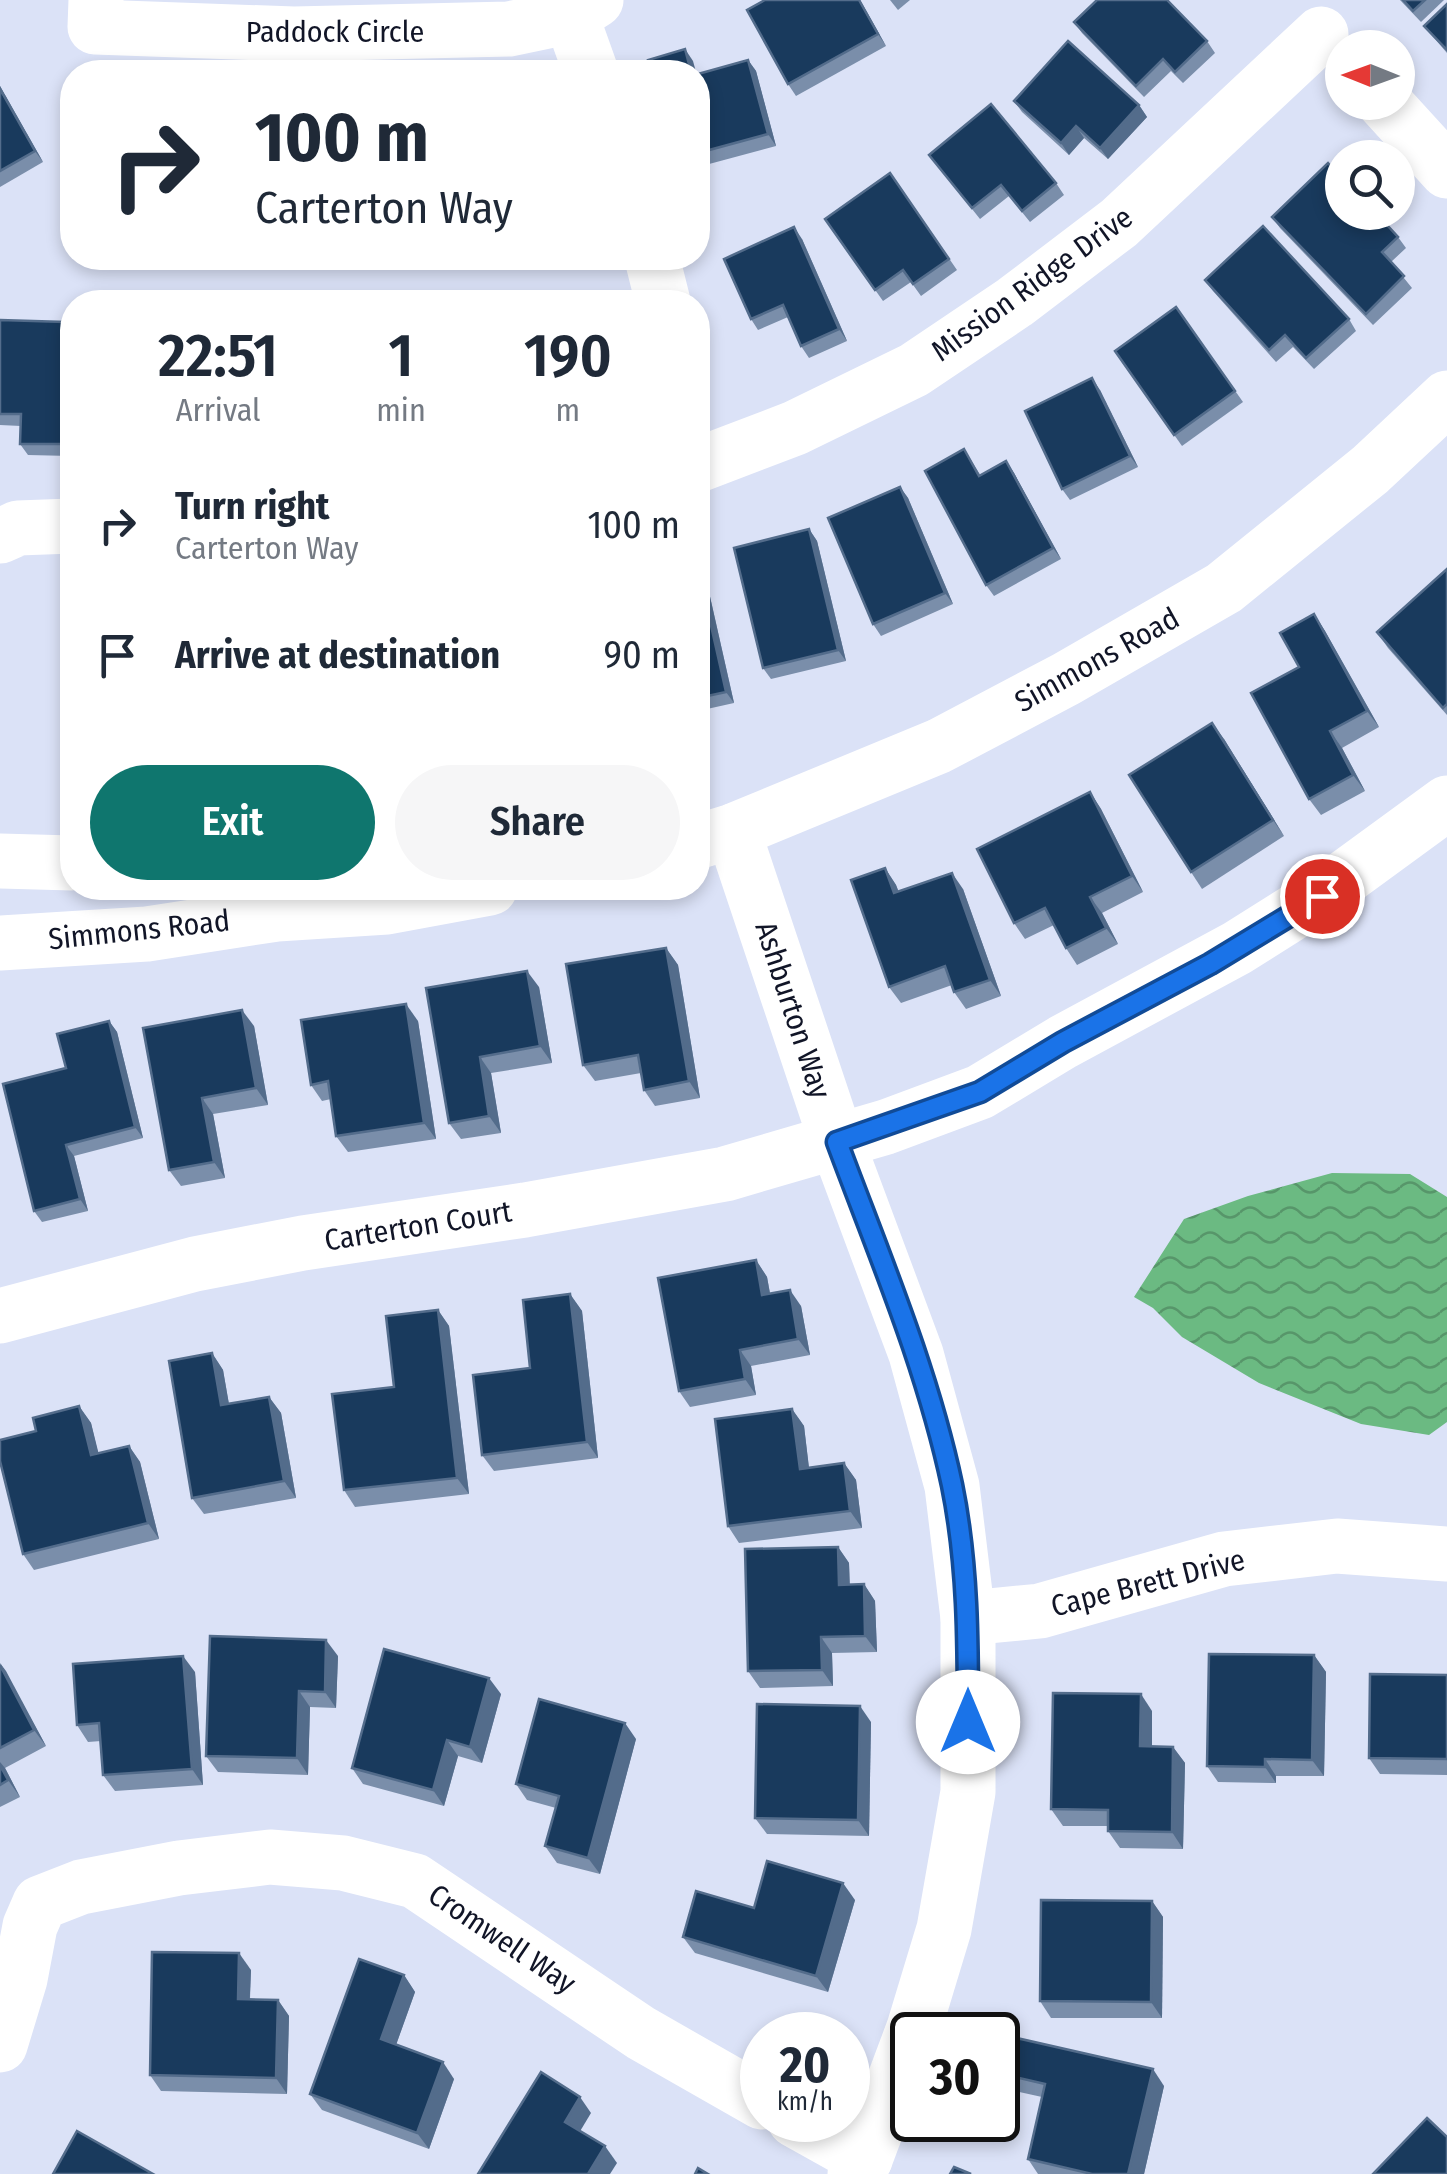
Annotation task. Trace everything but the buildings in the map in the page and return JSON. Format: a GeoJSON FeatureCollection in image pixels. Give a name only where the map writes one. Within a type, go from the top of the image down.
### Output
{"type":"FeatureCollection","features":[{"type":"Feature","properties":{"kind":"street","name":"Paddock Circle"},"geometry":{"type":"LineString","coordinates":[[96,0],[95,27],[294,34],[508,29],[583,8]]}},
{"type":"Feature","properties":{"kind":"street"},"geometry":{"type":"LineString","coordinates":[[583,8],[590,60]]}},
{"type":"Feature","properties":{"kind":"street","name":"Mission Ridge Drive"},"geometry":{"type":"LineString","coordinates":[[710,456],[796,428],[914,370],[1015,302],[1120,223],[1319,31]]}},
{"type":"Feature","properties":{"kind":"street"},"geometry":{"type":"LineString","coordinates":[[1401,120],[1447,170]]}},
{"type":"Feature","properties":{"kind":"street","name":"Simmons Road"},"geometry":{"type":"LineString","coordinates":[[716,836],[939,746],[1066,680],[1224,588],[1370,470],[1447,398]]}},
{"type":"Feature","properties":{"kind":"street"},"geometry":{"type":"LineString","coordinates":[[0,536],[18,528],[60,526]]}},
{"type":"Feature","properties":{"kind":"street","name":"Carterton Court"},"geometry":{"type":"LineString","coordinates":[[0,1316],[195,1264],[726,1174],[837,1142],[980,1092],[1063,1042],[1158,994],[1322,896],[1447,804]]}},
{"type":"Feature","properties":{"kind":"street","name":"Ashburton Way"},"geometry":{"type":"LineString","coordinates":[[716,836],[916,1354],[952,1486],[968,1618],[968,1792],[944,1929],[914,2028],[860,2167]]}},
{"type":"Feature","properties":{"kind":"street"},"geometry":{"type":"LineString","coordinates":[[0,860],[60,862]]}},
{"type":"Feature","properties":{"kind":"street","name":"Simmons Road"},"geometry":{"type":"LineString","coordinates":[[239,900],[277,914]]}},
{"type":"Feature","properties":{"kind":"street","name":"Simmons Road"},"geometry":{"type":"LineString","coordinates":[[0,943],[147,934],[277,914],[387,907],[425,900]]}},
{"type":"Feature","properties":{"kind":"street","name":"Cape Brett Drive"},"geometry":{"type":"LineString","coordinates":[[968,1618],[1040,1612],[1224,1559],[1337,1546],[1447,1554]]}},
{"type":"Feature","properties":{"kind":"street","name":"Cromwell Way"},"geometry":{"type":"LineString","coordinates":[[0,2045],[20,1979],[30,1926],[40,1903],[81,1888],[178,1868],[270,1857],[343,1863],[414,1881],[640,2033],[740,2090]]}},
{"type":"Feature","properties":{"kind":"street"},"geometry":{"type":"LineString","coordinates":[[825,2142],[860,2167]]}},
{"type":"Feature","properties":{"kind":"water"},"geometry":{"type":"Polygon","coordinates":[[[1332,1173],[1410,1174],[1447,1197],[1447,1422],[1429,1435],[1361,1424],[1259,1383],[1182,1337],[1153,1308],[1134,1297],[1184,1219],[1332,1173]]]}},
{"type":"Feature","properties":{"kind":"route"},"geometry":{"type":"LineString","coordinates":[[968,1722],[968,1618],[952,1486],[916,1354],[837,1142],[980,1092],[1063,1042],[1158,994],[1322,896]]}}]}
